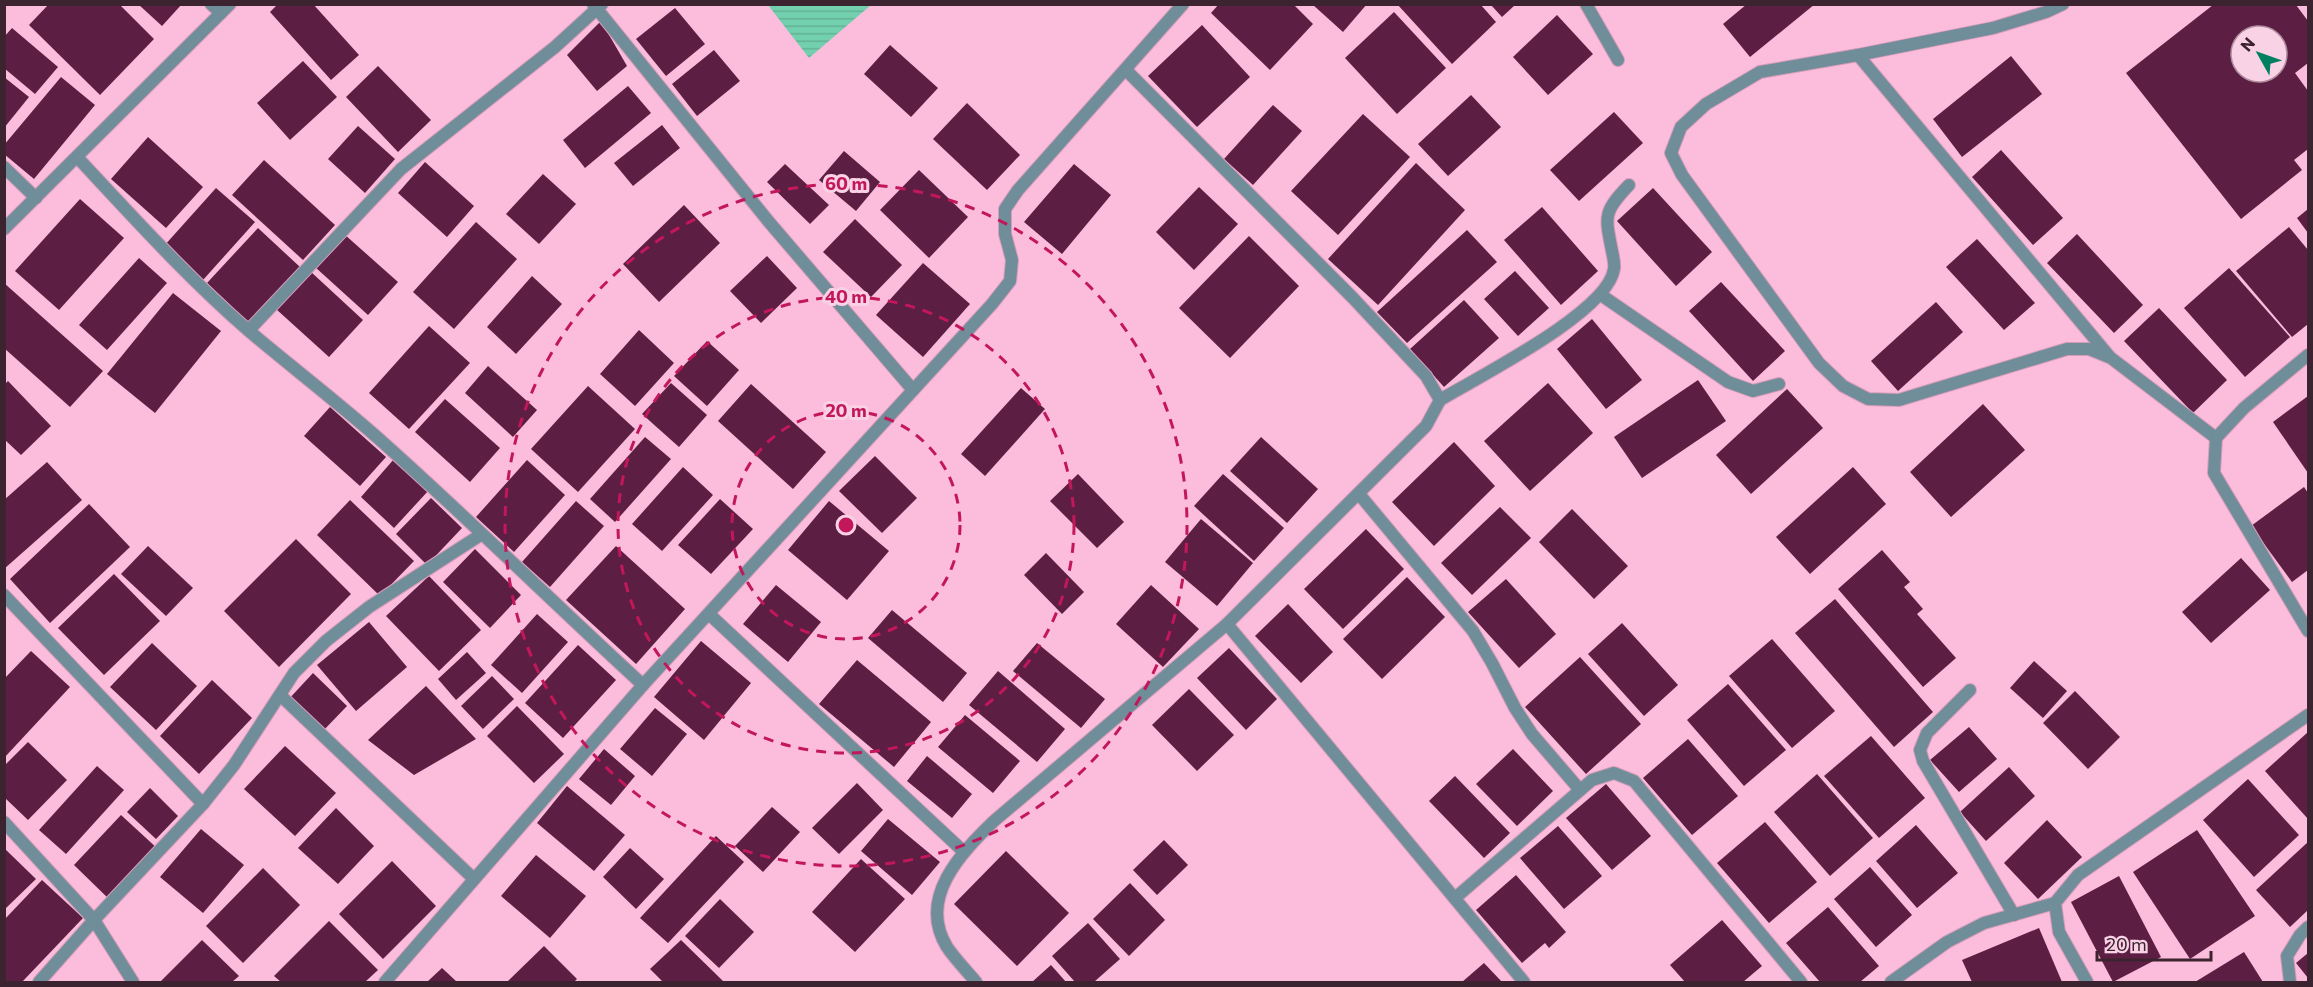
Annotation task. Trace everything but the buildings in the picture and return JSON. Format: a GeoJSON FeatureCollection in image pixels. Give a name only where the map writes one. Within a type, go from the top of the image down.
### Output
{"type":"FeatureCollection","features":[{"type":"Feature","properties":{"kind":"street"},"geometry":{"type":"LineString","coordinates":[[385,982],[644,685],[992,304],[1010,281],[1012,260],[1005,234],[1005,209],[1018,190],[1183,4]]}},
{"type":"Feature","properties":{"kind":"street"},"geometry":{"type":"LineString","coordinates":[[1586,4],[1618,60]]}},
{"type":"Feature","properties":{"kind":"street"},"geometry":{"type":"LineString","coordinates":[[2063,4],[2046,12],[1993,28],[1760,72],[1706,104],[1681,127],[1671,153],[1682,175],[1819,363],[1843,386],[1868,399],[1899,400],[2067,349],[2089,349],[2111,358]]}},
{"type":"Feature","properties":{"kind":"street"},"geometry":{"type":"LineString","coordinates":[[249,330],[401,169],[555,47],[597,6],[769,222],[913,390]]}},
{"type":"Feature","properties":{"kind":"street"},"geometry":{"type":"LineString","coordinates":[[4,229],[77,157],[220,7]]}},
{"type":"Feature","properties":{"kind":"street"},"geometry":{"type":"LineString","coordinates":[[1858,55],[2111,358],[2216,438]]}},
{"type":"Feature","properties":{"kind":"street"},"geometry":{"type":"LineString","coordinates":[[1126,70],[1353,298],[1426,376],[1440,400]]}},
{"type":"Feature","properties":{"kind":"street"},"geometry":{"type":"LineString","coordinates":[[77,157],[166,252],[249,330],[347,410],[451,503],[644,685]]}},
{"type":"Feature","properties":{"kind":"street"},"geometry":{"type":"LineString","coordinates":[[4,167],[36,198]]}},
{"type":"Feature","properties":{"kind":"street"},"geometry":{"type":"LineString","coordinates":[[976,982],[947,946],[935,918],[939,894],[963,851],[994,821],[1227,624],[1426,426],[1440,400],[1564,326],[1600,295],[1610,281],[1615,268],[1606,220],[1615,199],[1629,185]]}},
{"type":"Feature","properties":{"kind":"street"},"geometry":{"type":"LineString","coordinates":[[1600,295],[1728,382],[1753,391],[1779,384]]}},
{"type":"Feature","properties":{"kind":"street"},"geometry":{"type":"LineString","coordinates":[[2308,355],[2244,408],[2216,438],[2214,473],[2308,631]]}},
{"type":"Feature","properties":{"kind":"street"},"geometry":{"type":"LineString","coordinates":[[1359,494],[1473,631],[1515,708],[1532,734],[1580,790]]}},
{"type":"Feature","properties":{"kind":"street"},"geometry":{"type":"LineString","coordinates":[[39,982],[203,804],[234,765],[294,673],[326,641],[369,608],[482,534]]}},
{"type":"Feature","properties":{"kind":"street"},"geometry":{"type":"LineString","coordinates":[[4,595],[203,804]]}},
{"type":"Feature","properties":{"kind":"street"},"geometry":{"type":"LineString","coordinates":[[709,614],[963,851]]}},
{"type":"Feature","properties":{"kind":"street"},"geometry":{"type":"LineString","coordinates":[[1227,624],[1524,982]]}},
{"type":"Feature","properties":{"kind":"street"},"geometry":{"type":"LineString","coordinates":[[1970,690],[1927,733],[1920,750],[1923,761],[2014,915]]}},
{"type":"Feature","properties":{"kind":"street"},"geometry":{"type":"LineString","coordinates":[[280,695],[474,879]]}},
{"type":"Feature","properties":{"kind":"street"},"geometry":{"type":"LineString","coordinates":[[1891,982],[1947,942],[1984,923],[2055,903],[2078,875],[2308,714]]}},
{"type":"Feature","properties":{"kind":"street"},"geometry":{"type":"LineString","coordinates":[[1455,898],[1592,780],[1614,773],[1634,781],[1801,982]]}},
{"type":"Feature","properties":{"kind":"street"},"geometry":{"type":"LineString","coordinates":[[4,822],[94,920],[133,982]]}},
{"type":"Feature","properties":{"kind":"street"},"geometry":{"type":"LineString","coordinates":[[2055,903],[2059,932],[2087,982]]}},
{"type":"Feature","properties":{"kind":"street"},"geometry":{"type":"LineString","coordinates":[[2290,982],[2287,957],[2300,935],[2308,927]]}},
{"type":"Feature","properties":{"kind":"shaded area"},"geometry":{"type":"Polygon","coordinates":[[[768,5],[871,5],[809,58],[768,5]]]}}]}
